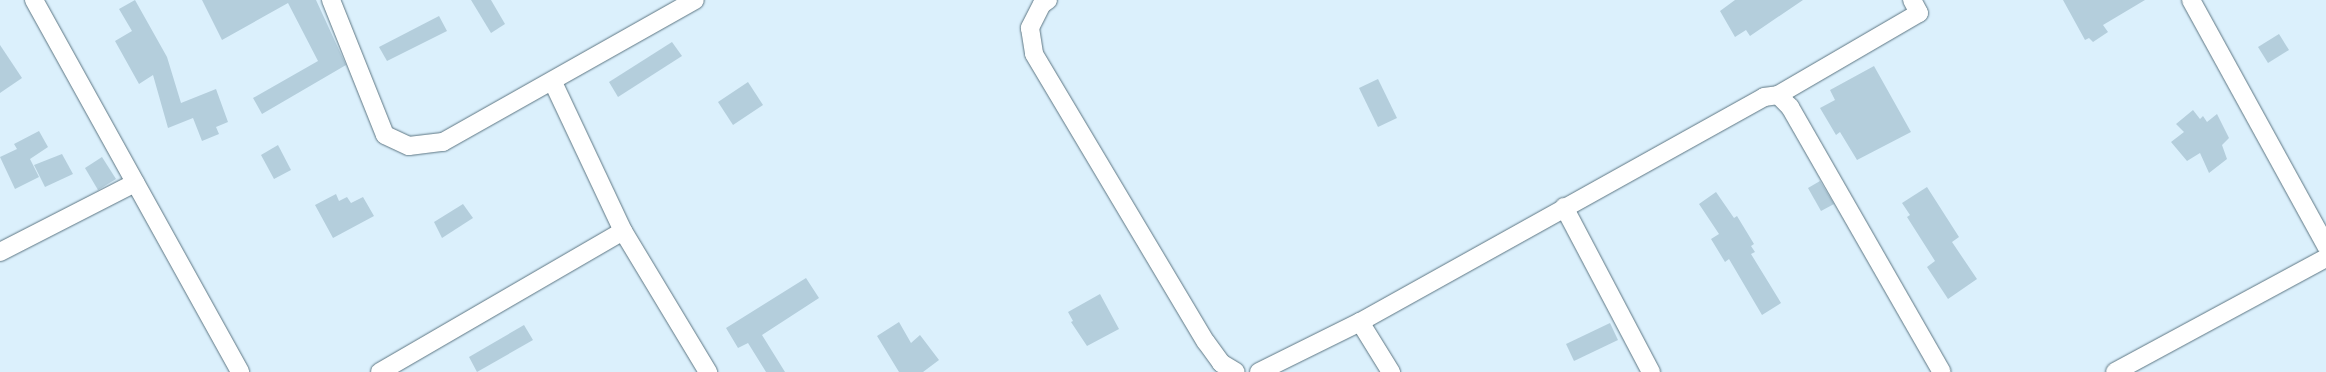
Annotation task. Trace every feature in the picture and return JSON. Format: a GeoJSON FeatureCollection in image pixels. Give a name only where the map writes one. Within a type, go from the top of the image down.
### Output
{"type":"FeatureCollection","features":[{"type":"Feature","properties":{"kind":"street"},"geometry":{"type":"LineString","coordinates":[[34,0],[240,372]]}},
{"type":"Feature","properties":{"kind":"street"},"geometry":{"type":"LineString","coordinates":[[331,0],[385,135],[409,146],[443,142],[553,82],[695,0]]}},
{"type":"Feature","properties":{"kind":"street"},"geometry":{"type":"LineString","coordinates":[[1048,0],[1042,4],[1030,28],[1034,54],[1206,342],[1220,363],[1236,372]]}},
{"type":"Feature","properties":{"kind":"street"},"geometry":{"type":"LineString","coordinates":[[1259,372],[1360,322],[1564,207],[1764,97],[1778,96],[1919,13],[1912,0]]}},
{"type":"Feature","properties":{"kind":"street"},"geometry":{"type":"LineString","coordinates":[[2191,0],[2326,246]]}},
{"type":"Feature","properties":{"kind":"street"},"geometry":{"type":"LineString","coordinates":[[553,82],[623,231],[708,372]]}},
{"type":"Feature","properties":{"kind":"street"},"geometry":{"type":"LineString","coordinates":[[1778,96],[1790,107],[1942,372]]}},
{"type":"Feature","properties":{"kind":"street"},"geometry":{"type":"LineString","coordinates":[[0,252],[135,183]]}},
{"type":"Feature","properties":{"kind":"street"},"geometry":{"type":"LineString","coordinates":[[1564,207],[1652,372]]}},
{"type":"Feature","properties":{"kind":"street"},"geometry":{"type":"LineString","coordinates":[[380,372],[623,231]]}},
{"type":"Feature","properties":{"kind":"street"},"geometry":{"type":"LineString","coordinates":[[2115,372],[2326,258]]}},
{"type":"Feature","properties":{"kind":"street"},"geometry":{"type":"LineString","coordinates":[[1360,322],[1391,372]]}},
{"type":"Feature","properties":{"kind":"building"},"geometry":{"type":"Polygon","coordinates":[[[135,0],[167,57],[181,103],[216,89],[228,122],[216,127],[219,134],[202,141],[193,118],[168,128],[153,75],[139,84],[115,41],[132,31],[119,9],[135,0]]]}},
{"type":"Feature","properties":{"kind":"building"},"geometry":{"type":"Polygon","coordinates":[[[202,0],[316,0],[346,65],[262,114],[253,98],[318,61],[288,3],[222,40],[202,0]]]}},
{"type":"Feature","properties":{"kind":"building"},"geometry":{"type":"Polygon","coordinates":[[[471,0],[491,0],[505,24],[491,33],[471,0]]]}},
{"type":"Feature","properties":{"kind":"building"},"geometry":{"type":"Polygon","coordinates":[[[1735,0],[1803,0],[1750,36],[1746,30],[1735,37],[1720,11],[1735,0]]]}},
{"type":"Feature","properties":{"kind":"building"},"geometry":{"type":"Polygon","coordinates":[[[2063,0],[2145,0],[2103,25],[2108,32],[2093,42],[2089,38],[2085,40],[2063,0]]]}},
{"type":"Feature","properties":{"kind":"building"},"geometry":{"type":"Polygon","coordinates":[[[439,16],[447,31],[387,61],[379,47],[439,16]]]}},
{"type":"Feature","properties":{"kind":"building"},"geometry":{"type":"Polygon","coordinates":[[[2279,34],[2289,50],[2268,63],[2258,47],[2279,34]]]}},
{"type":"Feature","properties":{"kind":"building"},"geometry":{"type":"Polygon","coordinates":[[[672,42],[682,56],[618,97],[609,82],[672,42]]]}},
{"type":"Feature","properties":{"kind":"building"},"geometry":{"type":"Polygon","coordinates":[[[0,45],[22,78],[0,93],[0,45]]]}},
{"type":"Feature","properties":{"kind":"building"},"geometry":{"type":"Polygon","coordinates":[[[1874,66],[1911,132],[1857,160],[1840,132],[1836,135],[1820,108],[1835,100],[1830,90],[1874,66]]]}},
{"type":"Feature","properties":{"kind":"building"},"geometry":{"type":"Polygon","coordinates":[[[1378,79],[1397,118],[1378,127],[1359,88],[1378,79]]]}},
{"type":"Feature","properties":{"kind":"building"},"geometry":{"type":"Polygon","coordinates":[[[748,82],[763,105],[733,125],[718,102],[748,82]]]}},
{"type":"Feature","properties":{"kind":"building"},"geometry":{"type":"Polygon","coordinates":[[[2193,110],[2200,119],[2203,116],[2207,122],[2217,114],[2229,138],[2222,145],[2227,159],[2209,173],[2200,153],[2187,161],[2171,142],[2184,132],[2176,124],[2193,110]]]}},
{"type":"Feature","properties":{"kind":"building"},"geometry":{"type":"Polygon","coordinates":[[[39,131],[48,147],[30,159],[39,177],[15,189],[0,157],[17,149],[14,144],[39,131]]]}},
{"type":"Feature","properties":{"kind":"building"},"geometry":{"type":"Polygon","coordinates":[[[278,145],[291,170],[274,179],[261,155],[278,145]]]}},
{"type":"Feature","properties":{"kind":"building"},"geometry":{"type":"Polygon","coordinates":[[[62,154],[73,174],[45,187],[34,165],[62,154]]]}},
{"type":"Feature","properties":{"kind":"building"},"geometry":{"type":"Polygon","coordinates":[[[102,157],[116,179],[98,190],[85,168],[102,157]]]}},
{"type":"Feature","properties":{"kind":"building"},"geometry":{"type":"Polygon","coordinates":[[[1820,181],[1834,204],[1821,211],[1808,188],[1820,181]]]}},
{"type":"Feature","properties":{"kind":"building"},"geometry":{"type":"Polygon","coordinates":[[[1927,187],[1959,237],[1952,242],[1977,279],[1948,299],[1927,267],[1935,261],[1907,217],[1910,215],[1902,203],[1927,187]]]}},
{"type":"Feature","properties":{"kind":"building"},"geometry":{"type":"Polygon","coordinates":[[[1716,192],[1734,218],[1737,216],[1754,244],[1751,246],[1755,252],[1751,254],[1781,303],[1762,315],[1729,259],[1725,262],[1711,239],[1719,234],[1699,204],[1716,192]]]}},
{"type":"Feature","properties":{"kind":"building"},"geometry":{"type":"Polygon","coordinates":[[[336,194],[339,201],[347,197],[351,203],[363,197],[374,216],[333,238],[315,205],[336,194]]]}},
{"type":"Feature","properties":{"kind":"building"},"geometry":{"type":"Polygon","coordinates":[[[463,204],[473,218],[442,238],[434,222],[463,204]]]}},
{"type":"Feature","properties":{"kind":"building"},"geometry":{"type":"Polygon","coordinates":[[[806,278],[819,298],[762,335],[785,372],[766,372],[748,343],[738,348],[726,328],[806,278]]]}},
{"type":"Feature","properties":{"kind":"building"},"geometry":{"type":"Polygon","coordinates":[[[1100,294],[1119,329],[1087,346],[1071,322],[1073,321],[1068,312],[1100,294]]]}},
{"type":"Feature","properties":{"kind":"building"},"geometry":{"type":"Polygon","coordinates":[[[899,322],[911,343],[920,335],[939,360],[923,372],[899,372],[877,336],[899,322]]]}},
{"type":"Feature","properties":{"kind":"building"},"geometry":{"type":"Polygon","coordinates":[[[1610,323],[1618,340],[1574,361],[1566,344],[1610,323]]]}},
{"type":"Feature","properties":{"kind":"building"},"geometry":{"type":"Polygon","coordinates":[[[524,325],[533,340],[477,372],[469,357],[524,325]]]}}]}
